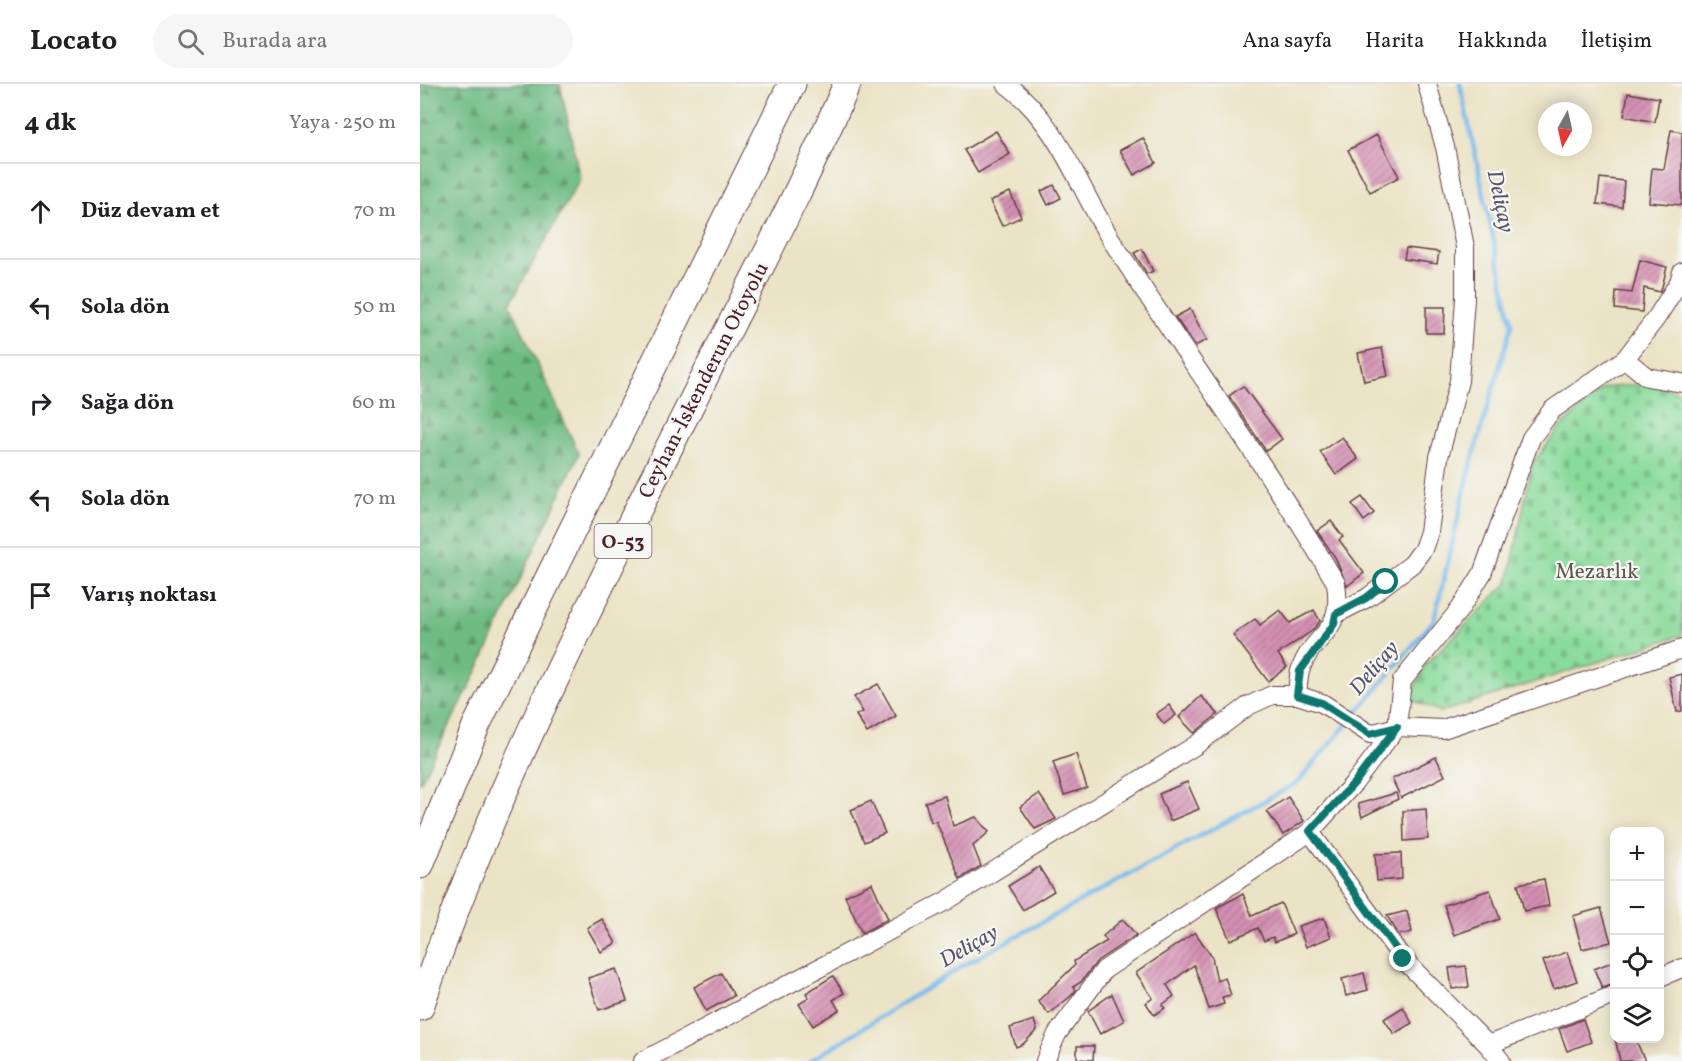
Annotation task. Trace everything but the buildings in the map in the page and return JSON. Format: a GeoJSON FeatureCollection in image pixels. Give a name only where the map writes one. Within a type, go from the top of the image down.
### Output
{"type":"FeatureCollection","features":[{"type":"Feature","properties":{"kind":"highway","name":"O-53"},"geometry":{"type":"LineString","coordinates":[[420,865],[476,726],[792,84]]}},
{"type":"Feature","properties":{"kind":"highway","name":"Ceyhan-İskenderun Otoyolu"},"geometry":{"type":"LineString","coordinates":[[420,1007],[435,963],[522,747],[755,278],[847,84]]}},
{"type":"Feature","properties":{"kind":"street"},"geometry":{"type":"LineString","coordinates":[[1006,84],[1022,96],[1065,153],[1110,238],[1336,583],[1339,603],[1334,624],[1300,671],[1297,695]]}},
{"type":"Feature","properties":{"kind":"street"},"geometry":{"type":"LineString","coordinates":[[1336,614],[1366,598],[1412,564],[1424,549],[1429,532],[1439,457],[1459,381],[1466,299],[1465,248],[1445,147],[1427,84]]}},
{"type":"Feature","properties":{"kind":"street"},"geometry":{"type":"LineString","coordinates":[[1045,1061],[1057,1034],[1104,970],[1310,831],[1355,782],[1397,727],[1402,681],[1460,609],[1482,574],[1531,438],[1552,410],[1625,359],[1657,317],[1679,282],[1682,272]]}},
{"type":"Feature","properties":{"kind":"street"},"geometry":{"type":"LineString","coordinates":[[1625,359],[1647,377],[1682,383]]}},
{"type":"Feature","properties":{"kind":"street"},"geometry":{"type":"LineString","coordinates":[[643,1061],[946,901],[1197,745],[1248,706],[1272,695],[1297,695],[1322,703],[1370,734],[1397,727],[1443,729],[1682,649]]}},
{"type":"Feature","properties":{"kind":"street"},"geometry":{"type":"LineString","coordinates":[[1310,831],[1403,959],[1501,1061]]}},
{"type":"Feature","properties":{"kind":"street"},"geometry":{"type":"LineString","coordinates":[[1664,975],[1682,968]]}},
{"type":"Feature","properties":{"kind":"street"},"geometry":{"type":"LineString","coordinates":[[1488,1045],[1610,997]]}},
{"type":"Feature","properties":{"kind":"green space"},"geometry":{"type":"Polygon","coordinates":[[[420,84],[560,84],[580,179],[510,304],[579,454],[473,680],[420,783],[420,84]]]}},
{"type":"Feature","properties":{"kind":"green space","name":"Mezarlık"},"geometry":{"type":"Polygon","coordinates":[[[1650,383],[1682,393],[1682,635],[1441,712],[1410,699],[1425,665],[1508,583],[1532,464],[1560,428],[1604,388],[1650,383]]]}},
{"type":"Feature","properties":{"kind":"waterway","name":"Deliçay"},"geometry":{"type":"LineString","coordinates":[[1353,717],[1434,620],[1471,464],[1512,325],[1460,84]]}},
{"type":"Feature","properties":{"kind":"waterway","name":"Deliçay"},"geometry":{"type":"LineString","coordinates":[[810,1061],[964,965],[1297,783],[1347,724]]}},
{"type":"Feature","properties":{"kind":"route"},"geometry":{"type":"LineString","coordinates":[[1386,582],[1353,607],[1336,614],[1334,624],[1300,671],[1297,695],[1322,703],[1370,734],[1397,727],[1355,782],[1310,831],[1403,959]]}}]}
